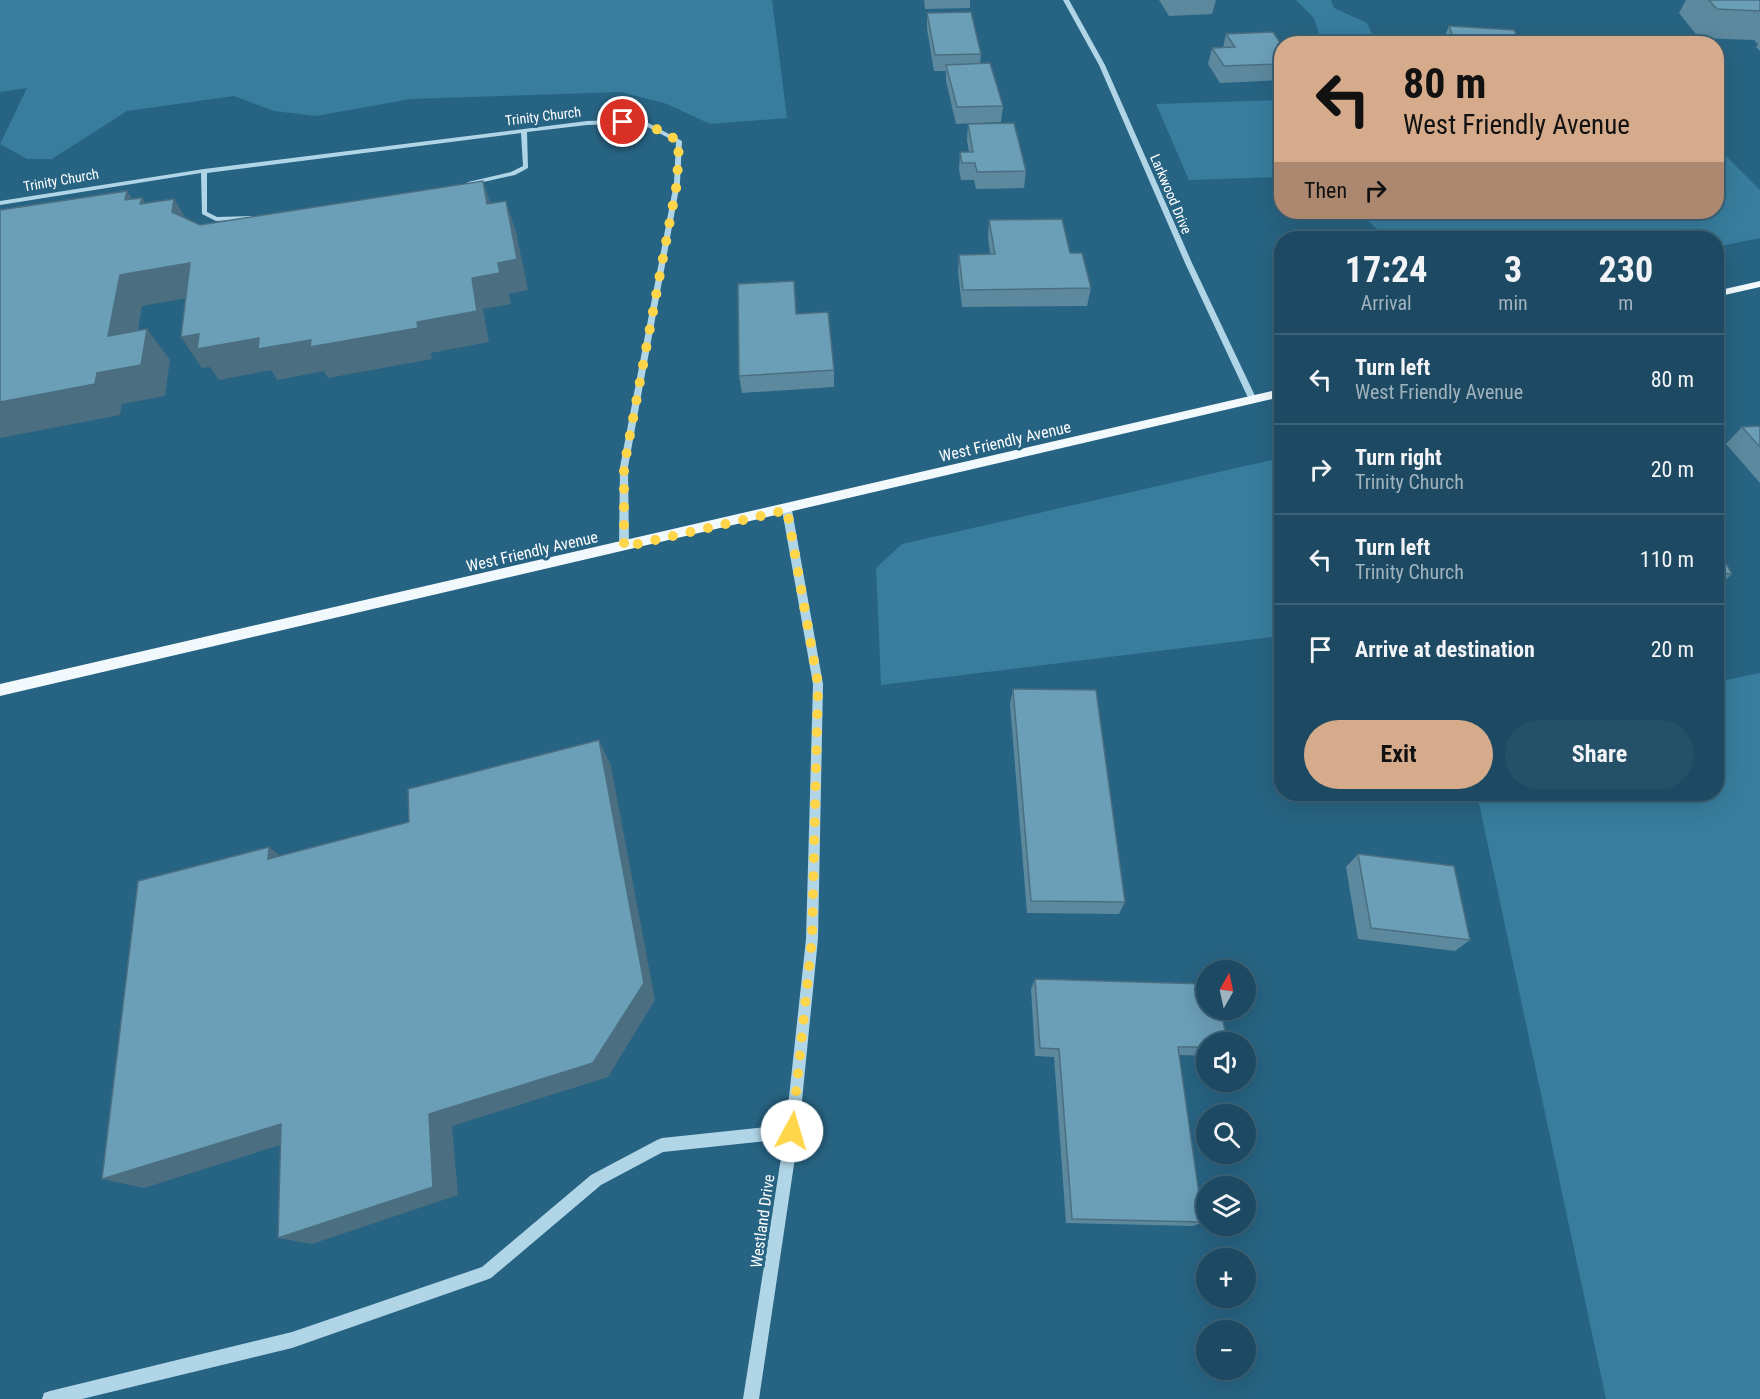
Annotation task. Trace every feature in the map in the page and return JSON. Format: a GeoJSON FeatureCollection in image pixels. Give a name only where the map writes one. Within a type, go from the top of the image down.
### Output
{"type":"FeatureCollection","features":[{"type":"Feature","properties":{"kind":"main road"},"geometry":{"type":"LineString","coordinates":[[1724,292],[1760,284]]}},
{"type":"Feature","properties":{"kind":"main road","name":"West Friendly Avenue"},"geometry":{"type":"LineString","coordinates":[[0,690],[787,510],[1274,395]]}},
{"type":"Feature","properties":{"kind":"street","name":"Larkwood Drive"},"geometry":{"type":"LineString","coordinates":[[1066,0],[1084,28],[1109,80],[1203,299],[1252,400]]}},
{"type":"Feature","properties":{"kind":"street","name":"Trinity Church"},"geometry":{"type":"LineString","coordinates":[[0,203],[204,171],[587,123],[641,121],[679,141],[677,183],[624,467],[624,547]]}},
{"type":"Feature","properties":{"kind":"street"},"geometry":{"type":"LineString","coordinates":[[460,185],[504,177],[526,166],[524,130]]}},
{"type":"Feature","properties":{"kind":"street"},"geometry":{"type":"LineString","coordinates":[[204,171],[204,213],[216,219],[261,216]]}},
{"type":"Feature","properties":{"kind":"street","name":"Westland Drive"},"geometry":{"type":"LineString","coordinates":[[751,1399],[792,1131],[812,939],[818,684],[787,510]]}},
{"type":"Feature","properties":{"kind":"street"},"geometry":{"type":"LineString","coordinates":[[50,1399],[292,1340],[486,1273],[596,1180],[662,1145],[792,1131]]}},
{"type":"Feature","properties":{"kind":"shaded area"},"geometry":{"type":"Polygon","coordinates":[[[0,0],[772,0],[787,118],[710,124],[667,104],[621,92],[411,99],[316,116],[274,111],[234,96],[127,111],[52,159],[27,159],[0,144],[27,88],[0,92],[0,0]]]}},
{"type":"Feature","properties":{"kind":"shaded area"},"geometry":{"type":"Polygon","coordinates":[[[1296,0],[1331,0],[1334,8],[1367,23],[1373,36],[1320,36],[1314,18],[1296,0]]]}},
{"type":"Feature","properties":{"kind":"shaded area"},"geometry":{"type":"Polygon","coordinates":[[[1274,100],[1274,177],[1189,180],[1156,104],[1274,100]]]}},
{"type":"Feature","properties":{"kind":"shaded area"},"geometry":{"type":"Polygon","coordinates":[[[1724,154],[1760,190],[1760,238],[1724,245],[1724,231],[1379,231],[1366,219],[1724,219],[1724,154]]]}},
{"type":"Feature","properties":{"kind":"shaded area"},"geometry":{"type":"Polygon","coordinates":[[[1274,460],[1274,637],[881,685],[876,568],[902,544],[1274,460]]]}},
{"type":"Feature","properties":{"kind":"shaded area"},"geometry":{"type":"Polygon","coordinates":[[[1760,673],[1760,1399],[1606,1399],[1478,801],[1724,801],[1724,680],[1760,673]]]}},
{"type":"Feature","properties":{"kind":"building"},"geometry":{"type":"Polygon","coordinates":[[[1709,0],[1760,0],[1760,11],[1717,9],[1709,0]]]}},
{"type":"Feature","properties":{"kind":"building"},"geometry":{"type":"Polygon","coordinates":[[[971,12],[981,54],[935,55],[927,13],[971,12]]]}},
{"type":"Feature","properties":{"kind":"building"},"geometry":{"type":"Polygon","coordinates":[[[1449,26],[1514,30],[1517,36],[1453,36],[1449,26]]]}},
{"type":"Feature","properties":{"kind":"building"},"geometry":{"type":"Polygon","coordinates":[[[1273,32],[1276,36],[1274,64],[1224,66],[1212,48],[1235,47],[1226,34],[1273,32]]]}},
{"type":"Feature","properties":{"kind":"building"},"geometry":{"type":"Polygon","coordinates":[[[990,63],[1003,106],[957,107],[946,65],[990,63]]]}},
{"type":"Feature","properties":{"kind":"building"},"geometry":{"type":"Polygon","coordinates":[[[1014,123],[1026,171],[977,172],[975,163],[962,163],[960,152],[973,152],[968,124],[1014,123]]]}},
{"type":"Feature","properties":{"kind":"building"},"geometry":{"type":"Polygon","coordinates":[[[483,181],[487,204],[506,201],[517,259],[498,263],[500,273],[472,278],[477,311],[417,322],[418,328],[310,347],[311,340],[258,349],[259,338],[197,349],[199,334],[181,337],[190,263],[120,275],[108,336],[147,329],[141,365],[97,373],[95,384],[0,402],[0,210],[127,191],[125,200],[142,198],[140,204],[174,199],[172,212],[200,225],[483,181]]]}},
{"type":"Feature","properties":{"kind":"building"},"geometry":{"type":"Polygon","coordinates":[[[1062,219],[1070,253],[1082,253],[1091,288],[963,290],[959,255],[995,254],[989,220],[1062,219]]]}},
{"type":"Feature","properties":{"kind":"building"},"geometry":{"type":"Polygon","coordinates":[[[794,281],[796,314],[828,312],[834,370],[739,376],[738,284],[794,281]]]}},
{"type":"Feature","properties":{"kind":"building"},"geometry":{"type":"Polygon","coordinates":[[[1760,426],[1760,447],[1742,427],[1760,426]]]}},
{"type":"Feature","properties":{"kind":"building"},"geometry":{"type":"Polygon","coordinates":[[[1724,560],[1732,574],[1724,574],[1724,560]]]}},
{"type":"Feature","properties":{"kind":"building"},"geometry":{"type":"Polygon","coordinates":[[[1013,689],[1096,690],[1125,902],[1031,901],[1013,689]]]}},
{"type":"Feature","properties":{"kind":"building"},"geometry":{"type":"Polygon","coordinates":[[[599,740],[644,983],[593,1063],[429,1114],[433,1187],[278,1238],[281,1124],[102,1179],[138,881],[269,847],[268,859],[409,822],[408,789],[599,740]]]}},
{"type":"Feature","properties":{"kind":"building"},"geometry":{"type":"Polygon","coordinates":[[[1358,854],[1454,866],[1470,940],[1371,928],[1358,854]]]}},
{"type":"Feature","properties":{"kind":"building"},"geometry":{"type":"Polygon","coordinates":[[[1035,979],[1196,984],[1196,1020],[1223,1020],[1225,1032],[1196,1032],[1196,1047],[1178,1047],[1196,1176],[1196,1222],[1072,1219],[1059,1049],[1040,1048],[1035,979]]]}},
{"type":"Feature","properties":{"kind":"route"},"geometry":{"type":"LineString","coordinates":[[623,122],[641,121],[679,141],[677,183],[624,467],[624,547],[787,510],[818,684],[812,939],[792,1131]]}}]}
